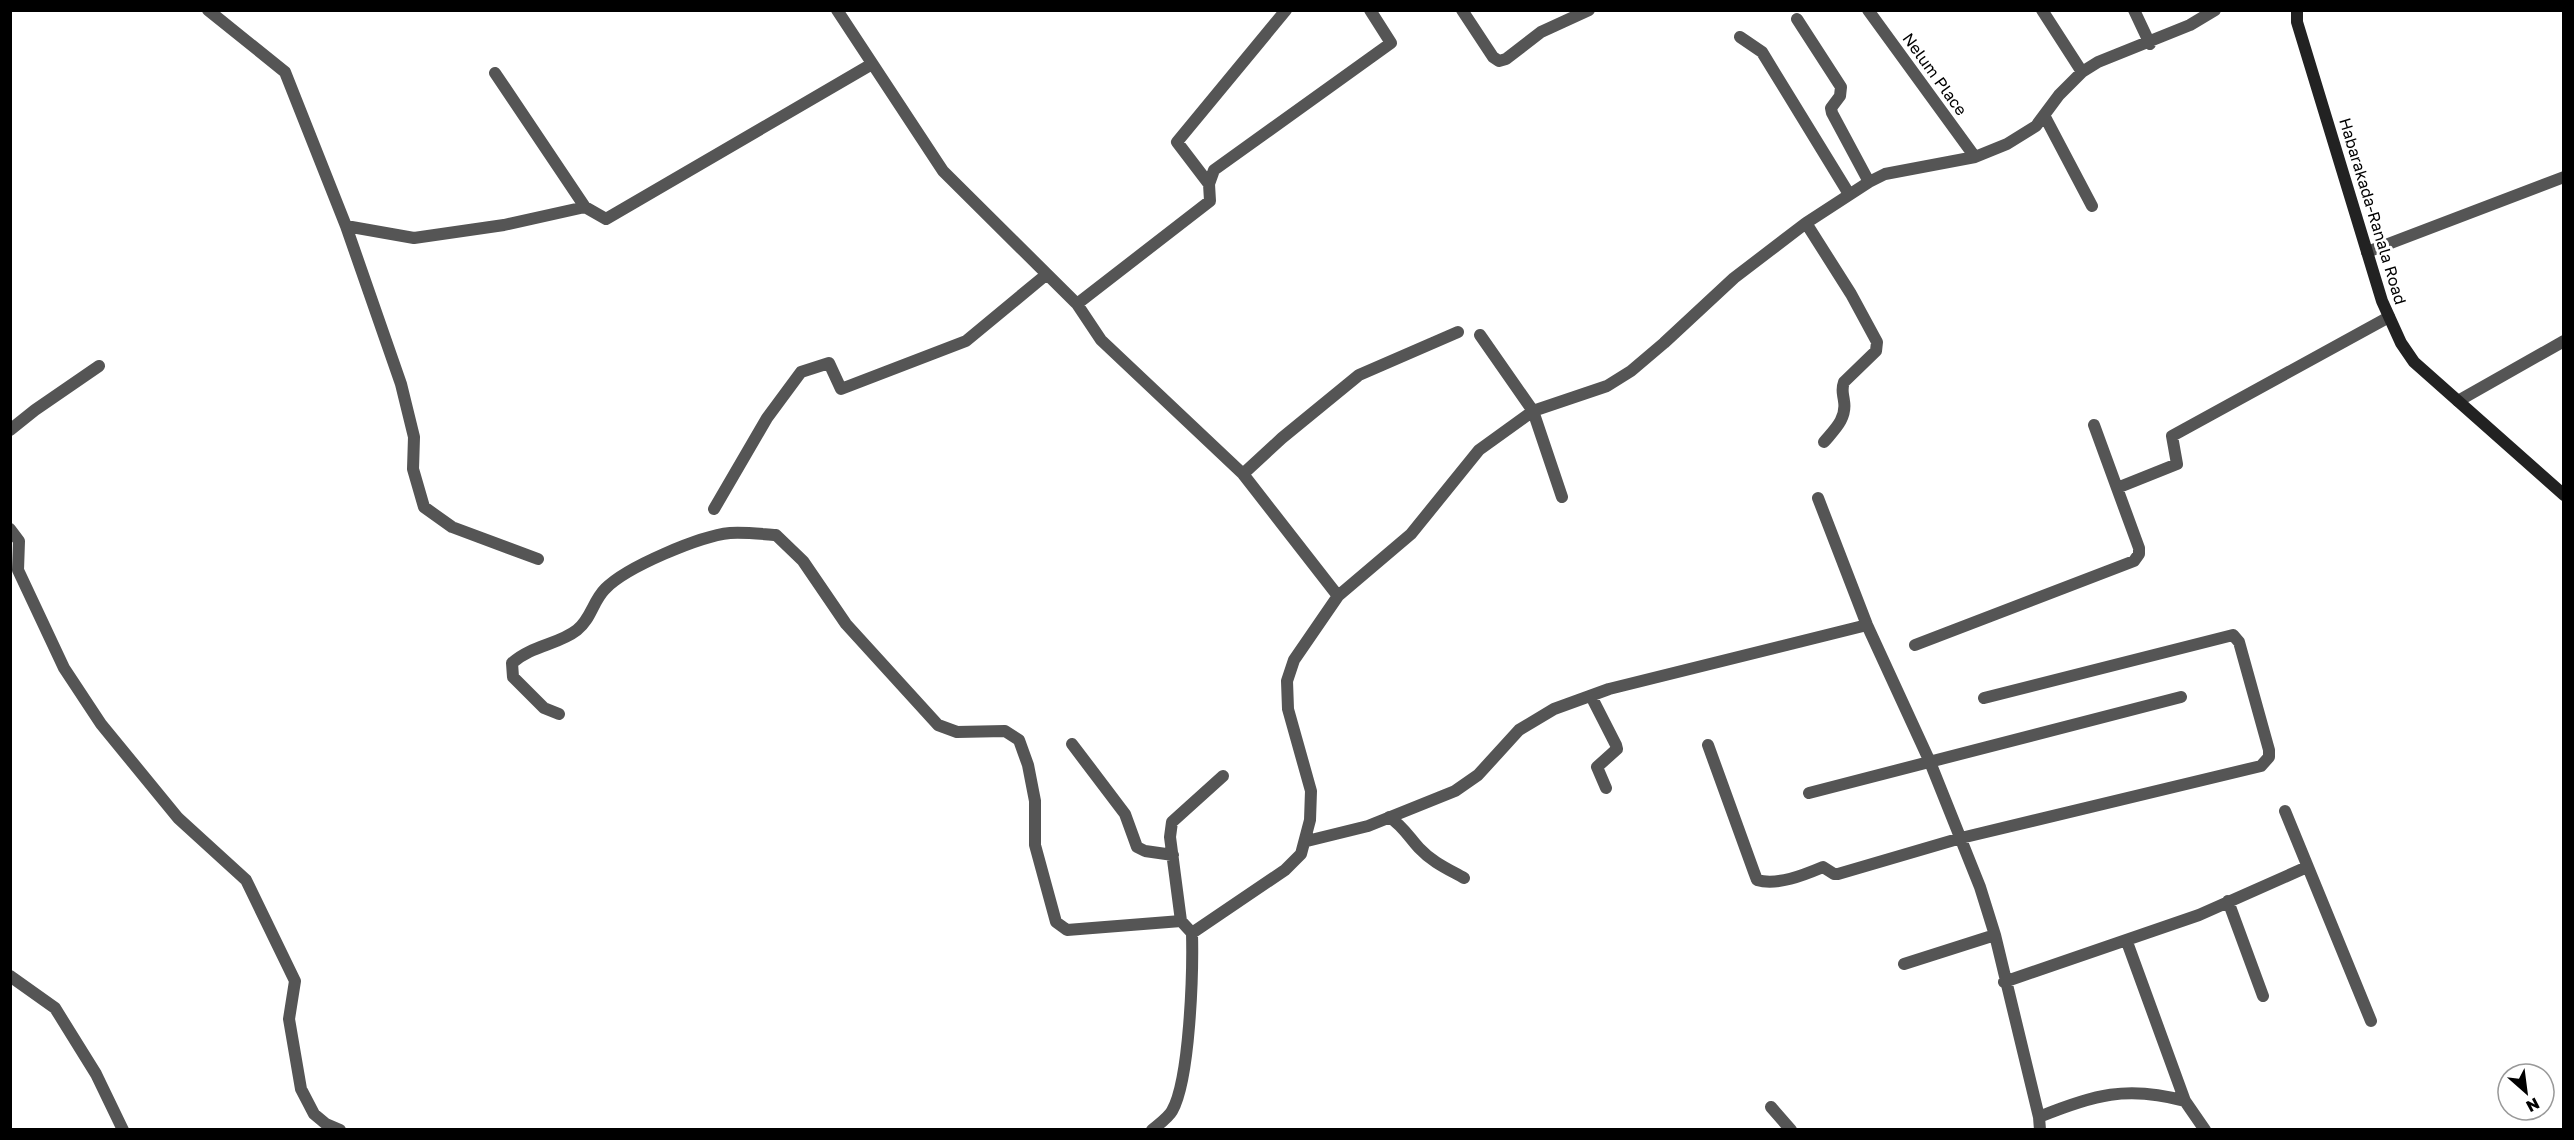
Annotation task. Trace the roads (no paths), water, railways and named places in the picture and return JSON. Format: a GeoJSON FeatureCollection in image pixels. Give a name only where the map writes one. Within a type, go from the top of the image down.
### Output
{"type":"FeatureCollection","features":[{"type":"Feature","properties":{"kind":"main road","name":"Habarakada-Ranala Road"},"geometry":{"type":"LineString","coordinates":[[2297,10],[2297,22],[2367,252],[2400,343],[2414,362],[2564,495]]}},
{"type":"Feature","properties":{"kind":"street"},"geometry":{"type":"LineString","coordinates":[[208,10],[285,72],[346,226],[401,384],[414,437],[413,469],[424,507],[452,527],[538,559]]}},
{"type":"Feature","properties":{"kind":"street"},"geometry":{"type":"LineString","coordinates":[[837,10],[943,171],[1077,304],[1101,340],[1243,474],[1338,596]]}},
{"type":"Feature","properties":{"kind":"street"},"geometry":{"type":"LineString","coordinates":[[1209,184],[1177,142],[1286,10]]}},
{"type":"Feature","properties":{"kind":"street"},"geometry":{"type":"LineString","coordinates":[[1077,304],[1210,201],[1209,184],[1214,170],[1391,44],[1370,10]]}},
{"type":"Feature","properties":{"kind":"street"},"geometry":{"type":"LineString","coordinates":[[1462,10],[1493,57],[1499,61],[1506,59],[1541,33],[1589,10]]}},
{"type":"Feature","properties":{"kind":"street","name":"Nelum Place"},"geometry":{"type":"LineString","coordinates":[[1868,10],[1975,157]]}},
{"type":"Feature","properties":{"kind":"street"},"geometry":{"type":"LineString","coordinates":[[2042,10],[2082,72]]}},
{"type":"Feature","properties":{"kind":"street"},"geometry":{"type":"LineString","coordinates":[[2134,10],[2150,44]]}},
{"type":"Feature","properties":{"kind":"street"},"geometry":{"type":"LineString","coordinates":[[1192,933],[1285,870],[1301,854],[1306,842],[1311,791],[1288,709],[1287,681],[1294,660],[1338,596],[1411,534],[1479,450],[1533,411],[1606,386],[1631,371],[1734,278],[1806,223],[1869,182],[1885,174],[1975,157],[2016,139],[2036,126],[2059,95],[2082,72],[2098,62],[2150,44],[2215,10]]}},
{"type":"Feature","properties":{"kind":"street"},"geometry":{"type":"LineString","coordinates":[[1797,19],[1841,87],[1840,96],[1831,108],[1832,113],[1869,182]]}},
{"type":"Feature","properties":{"kind":"street"},"geometry":{"type":"LineString","coordinates":[[1740,37],[1762,52],[1849,194]]}},
{"type":"Feature","properties":{"kind":"street"},"geometry":{"type":"LineString","coordinates":[[495,73],[585,207],[606,219],[872,64]]}},
{"type":"Feature","properties":{"kind":"street"},"geometry":{"type":"LineString","coordinates":[[2044,115],[2092,206]]}},
{"type":"Feature","properties":{"kind":"street"},"geometry":{"type":"LineString","coordinates":[[2367,252],[2564,177]]}},
{"type":"Feature","properties":{"kind":"street"},"geometry":{"type":"LineString","coordinates":[[346,226],[414,238],[504,225],[585,207]]}},
{"type":"Feature","properties":{"kind":"street"},"geometry":{"type":"LineString","coordinates":[[1806,223],[1867,321],[1877,342],[1876,351],[1844,382],[1841,389],[1845,403],[1844,415],[1824,442]]}},
{"type":"Feature","properties":{"kind":"street"},"geometry":{"type":"LineString","coordinates":[[714,508],[767,418],[801,372],[829,363],[841,389],[966,341],[1047,274]]}},
{"type":"Feature","properties":{"kind":"street"},"geometry":{"type":"LineString","coordinates":[[2117,488],[2177,464],[2172,436],[2389,317]]}},
{"type":"Feature","properties":{"kind":"street"},"geometry":{"type":"LineString","coordinates":[[1243,474],[1282,438],[1359,375],[1458,332]]}},
{"type":"Feature","properties":{"kind":"street"},"geometry":{"type":"LineString","coordinates":[[1480,335],[1533,411],[1562,497]]}},
{"type":"Feature","properties":{"kind":"street"},"geometry":{"type":"LineString","coordinates":[[2458,401],[2564,341]]}},
{"type":"Feature","properties":{"kind":"street"},"geometry":{"type":"LineString","coordinates":[[10,430],[34,410],[99,366]]}},
{"type":"Feature","properties":{"kind":"street"},"geometry":{"type":"LineString","coordinates":[[1916,645],[2134,561],[2139,554],[2139,548],[2094,425]]}},
{"type":"Feature","properties":{"kind":"street"},"geometry":{"type":"LineString","coordinates":[[1818,498],[1867,625],[1930,762],[1961,838],[1995,935],[2004,982],[2039,1123],[2086,1098],[2113,1092],[2161,1095],[2185,1101]]}},
{"type":"Feature","properties":{"kind":"street"},"geometry":{"type":"LineString","coordinates":[[10,529],[19,541],[18,570],[64,668],[101,724],[178,818],[246,880],[295,981],[289,1019],[294,1060],[301,1089],[322,1127],[340,1130]]}},
{"type":"Feature","properties":{"kind":"street"},"geometry":{"type":"LineString","coordinates":[[559,714],[544,708],[513,677],[512,663],[524,652],[576,631],[590,617],[603,590],[618,578],[668,552],[729,533],[776,535],[803,561],[846,624],[938,725],[957,732],[1005,731],[1019,740],[1028,765],[1035,801],[1035,845],[1056,922],[1066,930],[1181,921]]}},
{"type":"Feature","properties":{"kind":"street"},"geometry":{"type":"LineString","coordinates":[[1306,842],[1338,835],[1455,791],[1479,775],[1519,730],[1554,709],[1592,696],[1867,625]]}},
{"type":"Feature","properties":{"kind":"street"},"geometry":{"type":"LineString","coordinates":[[1708,745],[1757,880],[1774,882],[1823,867],[1838,874],[1961,838],[2261,766],[2269,757],[2240,642],[2233,636],[1984,698]]}},
{"type":"Feature","properties":{"kind":"street"},"geometry":{"type":"LineString","coordinates":[[1592,696],[1617,750],[1598,766],[1606,788]]}},
{"type":"Feature","properties":{"kind":"street"},"geometry":{"type":"LineString","coordinates":[[1809,793],[2181,697]]}},
{"type":"Feature","properties":{"kind":"street"},"geometry":{"type":"LineString","coordinates":[[1072,744],[1125,814],[1137,847],[1145,851],[1173,855]]}},
{"type":"Feature","properties":{"kind":"street"},"geometry":{"type":"LineString","coordinates":[[1152,1130],[1172,1111],[1181,1083],[1193,979],[1192,933],[1181,921],[1170,837],[1172,822],[1223,776]]}},
{"type":"Feature","properties":{"kind":"street"},"geometry":{"type":"LineString","coordinates":[[2285,811],[2371,1021]]}},
{"type":"Feature","properties":{"kind":"street"},"geometry":{"type":"LineString","coordinates":[[1389,817],[1401,824],[1420,850],[1438,864],[1464,878]]}},
{"type":"Feature","properties":{"kind":"street"},"geometry":{"type":"LineString","coordinates":[[2004,982],[2127,942],[2307,867]]}},
{"type":"Feature","properties":{"kind":"street"},"geometry":{"type":"LineString","coordinates":[[2228,901],[2264,996]]}},
{"type":"Feature","properties":{"kind":"street"},"geometry":{"type":"LineString","coordinates":[[1904,964],[1995,935]]}},
{"type":"Feature","properties":{"kind":"street"},"geometry":{"type":"LineString","coordinates":[[2127,942],[2185,1101],[2205,1130]]}},
{"type":"Feature","properties":{"kind":"street"},"geometry":{"type":"LineString","coordinates":[[10,976],[55,1008],[96,1074],[123,1130]]}},
{"type":"Feature","properties":{"kind":"street"},"geometry":{"type":"LineString","coordinates":[[1770,1107],[1791,1130]]}}]}
